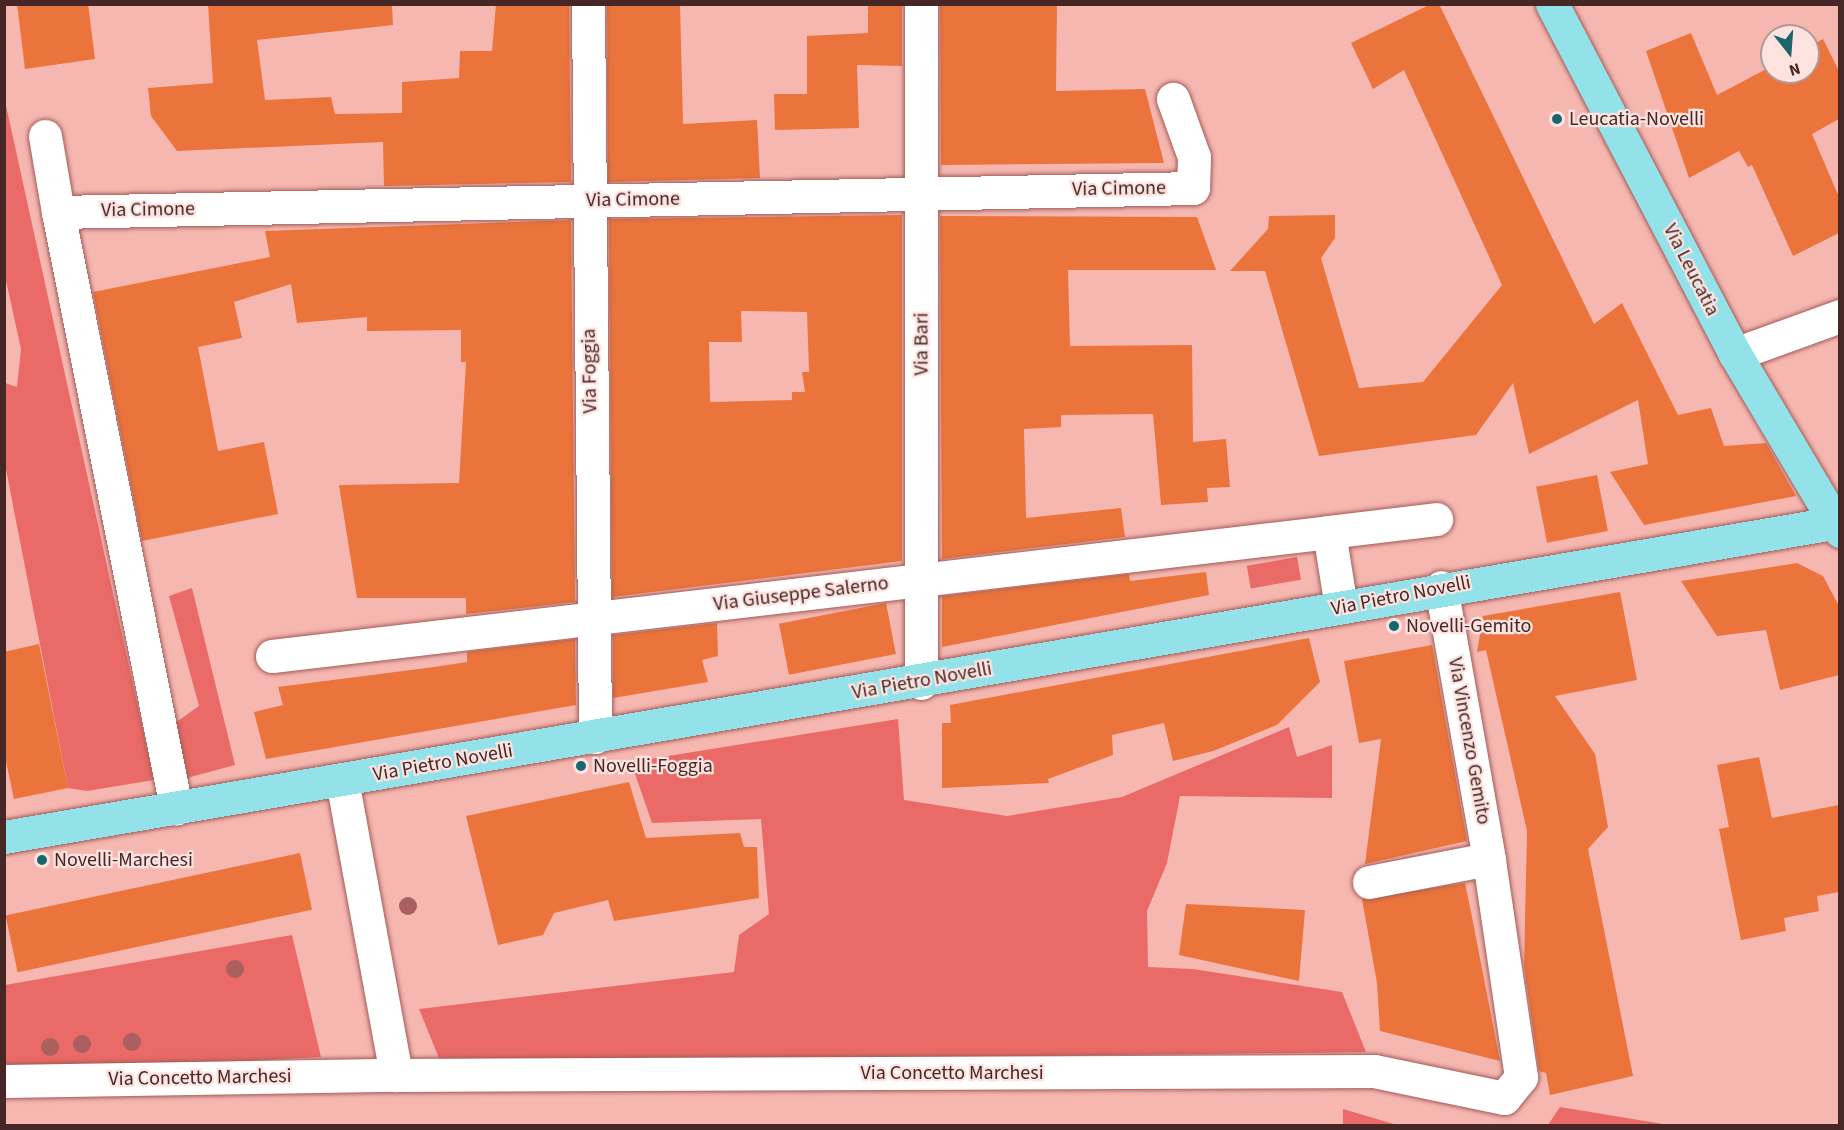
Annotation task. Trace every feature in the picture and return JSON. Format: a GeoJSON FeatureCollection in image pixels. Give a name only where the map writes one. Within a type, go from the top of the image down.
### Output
{"type":"FeatureCollection","features":[{"type":"Feature","properties":{"kind":"main road","name":"Via Leucatia"},"geometry":{"type":"LineString","coordinates":[[1552,4],[1735,354],[1838,525]]}},
{"type":"Feature","properties":{"kind":"main road","name":"Via Pietro Novelli"},"geometry":{"type":"LineString","coordinates":[[4,837],[921,683],[1341,608],[1441,587],[1838,525]]}},
{"type":"Feature","properties":{"kind":"street","name":"Via Foggia"},"geometry":{"type":"LineString","coordinates":[[588,4],[588,202],[595,737]]}},
{"type":"Feature","properties":{"kind":"street","name":"Via Bari"},"geometry":{"type":"LineString","coordinates":[[921,4],[923,193],[921,683]]}},
{"type":"Feature","properties":{"kind":"street","name":"Via Cimone"},"geometry":{"type":"LineString","coordinates":[[58,212],[1193,188],[1194,157],[1173,99]]}},
{"type":"Feature","properties":{"kind":"street"},"geometry":{"type":"LineString","coordinates":[[45,136],[176,808]]}},
{"type":"Feature","properties":{"kind":"street"},"geometry":{"type":"LineString","coordinates":[[1735,354],[1839,316]]}},
{"type":"Feature","properties":{"kind":"street","name":"Via Giuseppe Salerno"},"geometry":{"type":"LineString","coordinates":[[272,656],[1436,519]]}},
{"type":"Feature","properties":{"kind":"street"},"geometry":{"type":"LineString","coordinates":[[1329,532],[1341,608]]}},
{"type":"Feature","properties":{"kind":"street","name":"Via Vincenzo Gemito"},"geometry":{"type":"LineString","coordinates":[[1441,587],[1489,859],[1521,1077],[1504,1098]]}},
{"type":"Feature","properties":{"kind":"street"},"geometry":{"type":"LineString","coordinates":[[342,780],[396,1075]]}},
{"type":"Feature","properties":{"kind":"street"},"geometry":{"type":"LineString","coordinates":[[1369,882],[1489,859]]}},
{"type":"Feature","properties":{"kind":"street","name":"Via Concetto Marchesi"},"geometry":{"type":"LineString","coordinates":[[4,1081],[396,1075],[1374,1071],[1504,1098]]}},
{"type":"Feature","properties":{"kind":"shaded area"},"geometry":{"type":"Polygon","coordinates":[[[4,98],[154,780],[87,791],[68,788],[5,464],[5,383],[17,387],[21,349],[5,276],[4,98]]]}},
{"type":"Feature","properties":{"kind":"shaded area"},"geometry":{"type":"Polygon","coordinates":[[[1297,557],[1301,580],[1251,589],[1247,566],[1297,557]]]}},
{"type":"Feature","properties":{"kind":"shaded area"},"geometry":{"type":"Polygon","coordinates":[[[192,588],[235,765],[183,779],[175,723],[199,706],[169,596],[192,588]]]}},
{"type":"Feature","properties":{"kind":"shaded area"},"geometry":{"type":"Polygon","coordinates":[[[898,719],[904,800],[1007,816],[1122,797],[1289,727],[1297,757],[1332,745],[1332,798],[1180,796],[1167,863],[1147,911],[1148,967],[1193,969],[1342,992],[1366,1052],[441,1063],[419,1009],[734,972],[739,935],[769,914],[761,819],[652,823],[631,762],[898,719]]]}},
{"type":"Feature","properties":{"kind":"shaded area"},"geometry":{"type":"Polygon","coordinates":[[[292,935],[321,1057],[5,1074],[5,985],[292,935]]]}},
{"type":"Feature","properties":{"kind":"shaded area"},"geometry":{"type":"Polygon","coordinates":[[[1560,1107],[1669,1125],[1548,1125],[1560,1107]]]}},
{"type":"Feature","properties":{"kind":"shaded area"},"geometry":{"type":"Polygon","coordinates":[[[1343,1109],[1397,1125],[1343,1125],[1343,1109]]]}},
{"type":"Feature","properties":{"kind":"building"},"geometry":{"type":"Polygon","coordinates":[[[17,4],[88,4],[95,59],[25,69],[17,4]]]}},
{"type":"Feature","properties":{"kind":"building"},"geometry":{"type":"Polygon","coordinates":[[[208,4],[392,4],[393,25],[257,40],[265,100],[331,97],[335,114],[402,113],[402,82],[459,78],[460,51],[492,51],[496,4],[569,4],[571,182],[384,186],[383,142],[177,151],[151,116],[148,88],[213,83],[208,4]]]}},
{"type":"Feature","properties":{"kind":"building"},"geometry":{"type":"Polygon","coordinates":[[[607,4],[680,4],[683,124],[757,120],[760,178],[608,182],[607,4]]]}},
{"type":"Feature","properties":{"kind":"building"},"geometry":{"type":"Polygon","coordinates":[[[868,4],[902,4],[902,66],[857,65],[859,128],[775,130],[774,94],[807,94],[807,36],[868,33],[868,4]]]}},
{"type":"Feature","properties":{"kind":"building"},"geometry":{"type":"Polygon","coordinates":[[[940,4],[1057,4],[1056,91],[1145,89],[1164,163],[941,165],[940,4]]]}},
{"type":"Feature","properties":{"kind":"building"},"geometry":{"type":"Polygon","coordinates":[[[1431,4],[1439,4],[1594,324],[1622,303],[1678,415],[1711,408],[1724,446],[1766,443],[1796,496],[1644,525],[1610,472],[1648,464],[1638,400],[1529,454],[1513,383],[1476,435],[1319,456],[1265,271],[1230,271],[1268,229],[1269,216],[1335,215],[1335,238],[1321,258],[1359,388],[1423,382],[1502,285],[1404,70],[1373,89],[1351,43],[1431,4]]]}},
{"type":"Feature","properties":{"kind":"building"},"geometry":{"type":"Polygon","coordinates":[[[1691,33],[1717,95],[1760,72],[1760,84],[1820,84],[1820,41],[1823,39],[1839,71],[1839,119],[1812,134],[1839,197],[1839,233],[1793,256],[1752,165],[1748,167],[1739,151],[1689,178],[1646,51],[1691,33]]]}},
{"type":"Feature","properties":{"kind":"building"},"geometry":{"type":"Polygon","coordinates":[[[902,215],[902,561],[612,597],[609,219],[902,215]],[[741,311],[742,342],[709,342],[710,402],[792,400],[792,392],[805,392],[802,372],[809,372],[807,312],[741,311]]]}},
{"type":"Feature","properties":{"kind":"building"},"geometry":{"type":"Polygon","coordinates":[[[940,216],[1197,217],[1216,270],[1068,270],[1070,346],[1192,345],[1193,442],[1226,439],[1230,487],[1207,488],[1208,502],[1161,505],[1153,414],[1061,415],[1061,427],[1024,429],[1026,518],[1121,508],[1125,537],[942,559],[940,216]]]}},
{"type":"Feature","properties":{"kind":"building"},"geometry":{"type":"Polygon","coordinates":[[[571,220],[575,602],[466,614],[466,598],[357,598],[339,485],[459,483],[466,362],[461,362],[461,330],[367,331],[367,317],[297,323],[291,284],[234,302],[242,338],[198,347],[218,451],[264,442],[278,514],[142,541],[93,292],[270,257],[265,231],[571,220]]]}},
{"type":"Feature","properties":{"kind":"building"},"geometry":{"type":"Polygon","coordinates":[[[1597,475],[1608,531],[1547,543],[1536,487],[1597,475]]]}},
{"type":"Feature","properties":{"kind":"building"},"geometry":{"type":"Polygon","coordinates":[[[1797,563],[1823,576],[1839,606],[1839,675],[1780,690],[1766,630],[1717,636],[1681,581],[1797,563]]]}},
{"type":"Feature","properties":{"kind":"building"},"geometry":{"type":"Polygon","coordinates":[[[1206,572],[1209,595],[942,647],[942,596],[1129,574],[1130,581],[1206,572]]]}},
{"type":"Feature","properties":{"kind":"building"},"geometry":{"type":"Polygon","coordinates":[[[1620,592],[1637,680],[1555,696],[1595,754],[1608,827],[1588,849],[1633,1076],[1550,1095],[1546,1073],[1539,1071],[1524,966],[1527,831],[1486,650],[1477,652],[1483,616],[1620,592]]]}},
{"type":"Feature","properties":{"kind":"building"},"geometry":{"type":"Polygon","coordinates":[[[886,603],[896,654],[789,675],[779,624],[886,603]]]}},
{"type":"Feature","properties":{"kind":"building"},"geometry":{"type":"Polygon","coordinates":[[[717,623],[718,656],[702,660],[708,682],[613,698],[613,635],[717,623]]]}},
{"type":"Feature","properties":{"kind":"building"},"geometry":{"type":"Polygon","coordinates":[[[1309,638],[1320,682],[1277,725],[1213,751],[1173,761],[1164,723],[1112,735],[1113,755],[1048,779],[1049,783],[942,788],[942,723],[951,723],[950,705],[1309,638]]]}},
{"type":"Feature","properties":{"kind":"building"},"geometry":{"type":"Polygon","coordinates":[[[575,639],[576,705],[266,759],[254,712],[283,705],[278,687],[467,662],[467,652],[575,639]]]}},
{"type":"Feature","properties":{"kind":"building"},"geometry":{"type":"Polygon","coordinates":[[[39,644],[68,788],[14,799],[4,752],[4,652],[39,644]]]}},
{"type":"Feature","properties":{"kind":"building"},"geometry":{"type":"Polygon","coordinates":[[[1432,645],[1467,841],[1365,864],[1381,739],[1359,743],[1344,661],[1432,645]]]}},
{"type":"Feature","properties":{"kind":"building"},"geometry":{"type":"Polygon","coordinates":[[[1759,757],[1772,818],[1839,805],[1839,892],[1817,896],[1819,911],[1784,918],[1786,931],[1741,940],[1719,829],[1729,827],[1717,765],[1759,757]]]}},
{"type":"Feature","properties":{"kind":"building"},"geometry":{"type":"Polygon","coordinates":[[[629,782],[646,838],[740,833],[744,847],[757,847],[759,898],[614,921],[608,900],[554,913],[543,935],[498,945],[466,816],[629,782]]]}},
{"type":"Feature","properties":{"kind":"building"},"geometry":{"type":"Polygon","coordinates":[[[300,853],[312,910],[18,972],[6,916],[300,853]]]}},
{"type":"Feature","properties":{"kind":"building"},"geometry":{"type":"Polygon","coordinates":[[[1465,883],[1500,1061],[1380,1031],[1377,983],[1362,899],[1465,883]]]}},
{"type":"Feature","properties":{"kind":"building"},"geometry":{"type":"Polygon","coordinates":[[[1186,904],[1305,910],[1299,981],[1179,955],[1186,904]]]}},
{"type":"Feature","properties":{"kind":"place","name":"Leucatia-Novelli"},"geometry":{"type":"Point","coordinates":[1557,119]}},
{"type":"Feature","properties":{"kind":"place","name":"Novelli-Gemito"},"geometry":{"type":"Point","coordinates":[1394,626]}},
{"type":"Feature","properties":{"kind":"place","name":"Novelli-Foggia"},"geometry":{"type":"Point","coordinates":[581,766]}},
{"type":"Feature","properties":{"kind":"place","name":"Novelli-Marchesi"},"geometry":{"type":"Point","coordinates":[42,860]}}]}
